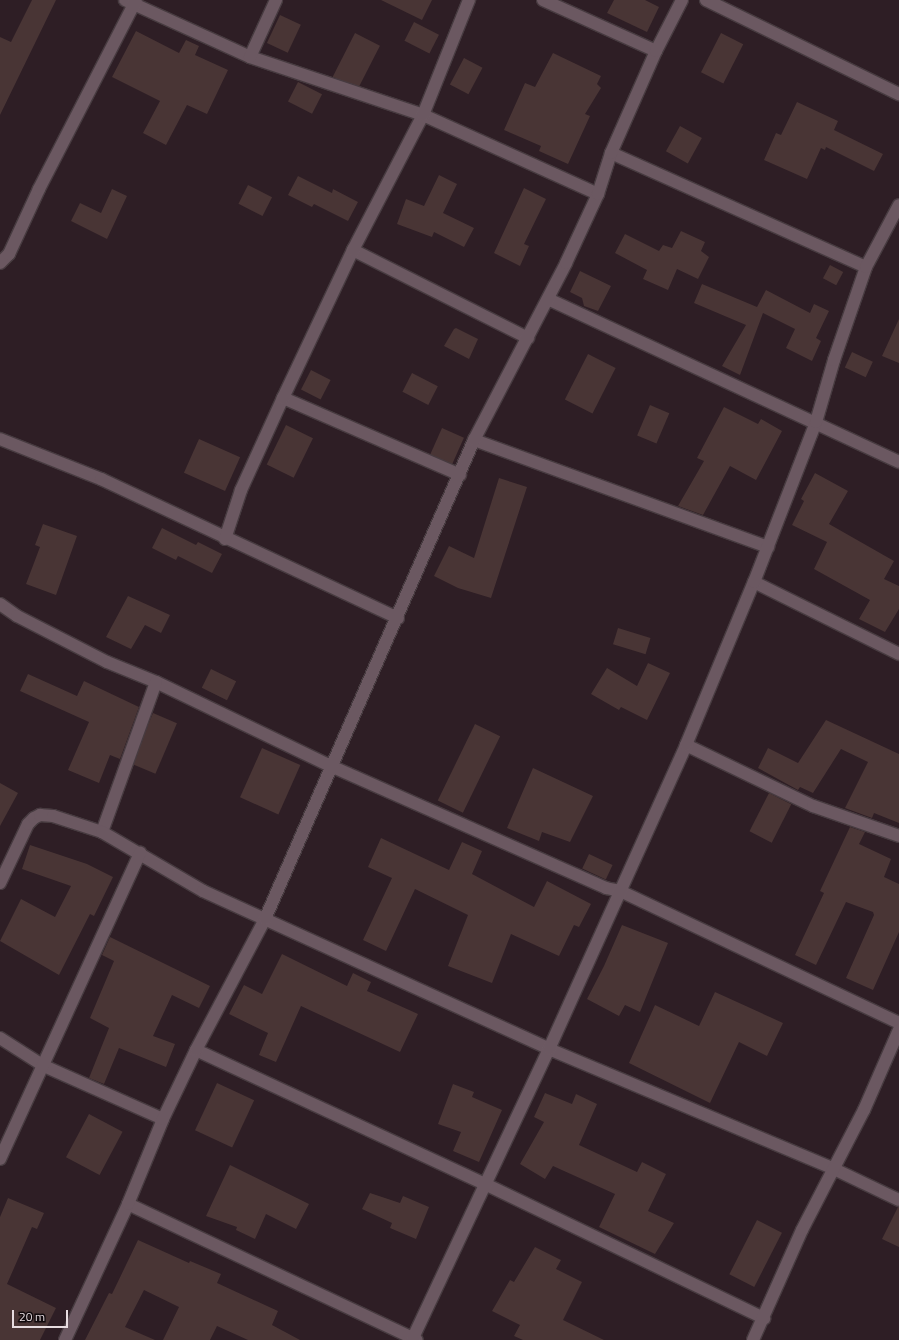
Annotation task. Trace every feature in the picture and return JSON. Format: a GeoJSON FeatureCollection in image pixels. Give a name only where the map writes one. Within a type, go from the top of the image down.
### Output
{"type":"FeatureCollection","features":[{"type":"Feature","properties":{"kind":"street"},"geometry":{"type":"LineString","coordinates":[[250,57],[276,0]]}},
{"type":"Feature","properties":{"kind":"street"},"geometry":{"type":"LineString","coordinates":[[225,539],[241,490],[352,250],[423,115],[468,0]]}},
{"type":"Feature","properties":{"kind":"street"},"geometry":{"type":"LineString","coordinates":[[543,0],[656,50]]}},
{"type":"Feature","properties":{"kind":"street"},"geometry":{"type":"LineString","coordinates":[[65,1340],[128,1204],[163,1119],[196,1050],[265,919],[333,767],[474,440],[548,299],[598,194],[611,153],[656,50],[682,0]]}},
{"type":"Feature","properties":{"kind":"street"},"geometry":{"type":"LineString","coordinates":[[706,0],[899,94]]}},
{"type":"Feature","properties":{"kind":"street"},"geometry":{"type":"LineString","coordinates":[[0,263],[9,254],[39,189],[132,1],[250,57],[423,115],[598,194]]}},
{"type":"Feature","properties":{"kind":"street"},"geometry":{"type":"LineString","coordinates":[[611,153],[866,267]]}},
{"type":"Feature","properties":{"kind":"street"},"geometry":{"type":"LineString","coordinates":[[128,1204],[414,1339],[549,1049],[686,745],[754,582],[816,422],[834,360],[866,267],[899,205]]}},
{"type":"Feature","properties":{"kind":"street"},"geometry":{"type":"LineString","coordinates":[[352,250],[528,338]]}},
{"type":"Feature","properties":{"kind":"street"},"geometry":{"type":"LineString","coordinates":[[548,299],[816,422],[899,462]]}},
{"type":"Feature","properties":{"kind":"street"},"geometry":{"type":"LineString","coordinates":[[283,398],[460,475]]}},
{"type":"Feature","properties":{"kind":"street"},"geometry":{"type":"LineString","coordinates":[[0,439],[101,479],[225,539],[398,618]]}},
{"type":"Feature","properties":{"kind":"street"},"geometry":{"type":"LineString","coordinates":[[474,440],[768,546]]}},
{"type":"Feature","properties":{"kind":"street"},"geometry":{"type":"LineString","coordinates":[[754,582],[899,654]]}},
{"type":"Feature","properties":{"kind":"street"},"geometry":{"type":"LineString","coordinates":[[0,604],[17,616],[107,662],[156,682],[333,767],[606,888],[620,891],[899,1023]]}},
{"type":"Feature","properties":{"kind":"street"},"geometry":{"type":"LineString","coordinates":[[102,832],[156,682]]}},
{"type":"Feature","properties":{"kind":"street"},"geometry":{"type":"LineString","coordinates":[[686,745],[813,806],[899,836]]}},
{"type":"Feature","properties":{"kind":"street"},"geometry":{"type":"LineString","coordinates":[[0,883],[28,824],[34,818],[40,815],[53,816],[102,832],[203,890],[265,919],[549,1049],[834,1169],[899,1200]]}},
{"type":"Feature","properties":{"kind":"street"},"geometry":{"type":"LineString","coordinates":[[0,1158],[44,1066],[140,853]]}},
{"type":"Feature","properties":{"kind":"street"},"geometry":{"type":"LineString","coordinates":[[753,1340],[802,1230],[864,1110],[899,1030]]}},
{"type":"Feature","properties":{"kind":"street"},"geometry":{"type":"LineString","coordinates":[[0,1038],[44,1066],[163,1119]]}},
{"type":"Feature","properties":{"kind":"street"},"geometry":{"type":"LineString","coordinates":[[196,1050],[485,1184],[764,1318]]}},
{"type":"Feature","properties":{"kind":"building"},"geometry":{"type":"Polygon","coordinates":[[[32,0],[56,0],[0,115],[0,37],[11,42],[32,0]]]}},
{"type":"Feature","properties":{"kind":"building"},"geometry":{"type":"Polygon","coordinates":[[[381,0],[432,0],[422,20],[381,0]]]}},
{"type":"Feature","properties":{"kind":"building"},"geometry":{"type":"Polygon","coordinates":[[[614,0],[645,0],[659,7],[647,32],[607,13],[614,0]]]}},
{"type":"Feature","properties":{"kind":"building"},"geometry":{"type":"Polygon","coordinates":[[[280,15],[301,25],[288,53],[267,43],[280,15]]]}},
{"type":"Feature","properties":{"kind":"building"},"geometry":{"type":"Polygon","coordinates":[[[414,22],[439,35],[429,53],[404,41],[414,22]]]}},
{"type":"Feature","properties":{"kind":"building"},"geometry":{"type":"Polygon","coordinates":[[[136,31],[179,53],[186,40],[199,46],[195,55],[228,70],[207,114],[187,105],[166,145],[143,133],[160,101],[112,77],[136,31]]]}},
{"type":"Feature","properties":{"kind":"building"},"geometry":{"type":"Polygon","coordinates":[[[355,33],[380,46],[358,89],[333,77],[355,33]]]}},
{"type":"Feature","properties":{"kind":"building"},"geometry":{"type":"Polygon","coordinates":[[[721,33],[743,44],[723,84],[701,72],[721,33]]]}},
{"type":"Feature","properties":{"kind":"building"},"geometry":{"type":"Polygon","coordinates":[[[553,53],[601,76],[597,84],[601,88],[585,114],[590,116],[568,164],[539,151],[541,146],[504,130],[525,83],[535,87],[553,53]]]}},
{"type":"Feature","properties":{"kind":"building"},"geometry":{"type":"Polygon","coordinates":[[[464,58],[483,68],[468,94],[450,84],[464,58]]]}},
{"type":"Feature","properties":{"kind":"building"},"geometry":{"type":"Polygon","coordinates":[[[298,82],[322,94],[312,114],[288,102],[298,82]]]}},
{"type":"Feature","properties":{"kind":"building"},"geometry":{"type":"Polygon","coordinates":[[[797,102],[838,121],[834,130],[883,154],[874,171],[826,147],[825,150],[821,148],[807,179],[764,160],[776,133],[781,135],[797,102]]]}},
{"type":"Feature","properties":{"kind":"building"},"geometry":{"type":"Polygon","coordinates":[[[680,126],[702,138],[688,163],[666,151],[680,126]]]}},
{"type":"Feature","properties":{"kind":"building"},"geometry":{"type":"Polygon","coordinates":[[[439,175],[457,184],[443,213],[474,228],[464,247],[434,232],[432,237],[397,224],[406,199],[424,206],[439,175]]]}},
{"type":"Feature","properties":{"kind":"building"},"geometry":{"type":"Polygon","coordinates":[[[298,176],[332,193],[333,189],[358,202],[348,221],[314,204],[312,207],[288,195],[298,176]]]}},
{"type":"Feature","properties":{"kind":"building"},"geometry":{"type":"Polygon","coordinates":[[[248,185],[272,197],[263,216],[238,204],[248,185]]]}},
{"type":"Feature","properties":{"kind":"building"},"geometry":{"type":"Polygon","coordinates":[[[524,188],[546,199],[524,244],[529,246],[520,266],[494,253],[524,188]]]}},
{"type":"Feature","properties":{"kind":"building"},"geometry":{"type":"Polygon","coordinates":[[[112,189],[127,196],[107,239],[71,221],[80,203],[101,213],[112,189]]]}},
{"type":"Feature","properties":{"kind":"building"},"geometry":{"type":"Polygon","coordinates":[[[681,231],[705,242],[701,251],[709,257],[698,279],[677,269],[668,290],[643,279],[647,270],[615,253],[625,234],[659,251],[663,245],[672,248],[681,231]]]}},
{"type":"Feature","properties":{"kind":"building"},"geometry":{"type":"Polygon","coordinates":[[[830,265],[843,272],[836,285],[823,278],[830,265]]]}},
{"type":"Feature","properties":{"kind":"building"},"geometry":{"type":"Polygon","coordinates":[[[580,271],[611,286],[598,311],[584,306],[582,298],[570,292],[580,271]]]}},
{"type":"Feature","properties":{"kind":"building"},"geometry":{"type":"Polygon","coordinates":[[[702,284],[757,307],[766,290],[810,313],[814,304],[829,311],[816,338],[821,341],[812,361],[786,348],[795,329],[763,313],[740,375],[722,366],[746,325],[694,303],[702,284]]]}},
{"type":"Feature","properties":{"kind":"building"},"geometry":{"type":"Polygon","coordinates":[[[899,319],[899,363],[882,356],[899,319]]]}},
{"type":"Feature","properties":{"kind":"building"},"geometry":{"type":"Polygon","coordinates":[[[456,328],[478,339],[469,359],[444,346],[456,328]]]}},
{"type":"Feature","properties":{"kind":"building"},"geometry":{"type":"Polygon","coordinates":[[[852,352],[873,362],[866,377],[845,367],[852,352]]]}},
{"type":"Feature","properties":{"kind":"building"},"geometry":{"type":"Polygon","coordinates":[[[588,354],[616,368],[592,414],[565,399],[588,354]]]}},
{"type":"Feature","properties":{"kind":"building"},"geometry":{"type":"Polygon","coordinates":[[[311,370],[331,380],[321,400],[301,390],[311,370]]]}},
{"type":"Feature","properties":{"kind":"building"},"geometry":{"type":"Polygon","coordinates":[[[412,373],[438,386],[428,405],[402,392],[412,373]]]}},
{"type":"Feature","properties":{"kind":"building"},"geometry":{"type":"Polygon","coordinates":[[[650,405],[669,413],[656,444],[637,435],[650,405]]]}},
{"type":"Feature","properties":{"kind":"building"},"geometry":{"type":"Polygon","coordinates":[[[724,407],[758,424],[761,419],[782,431],[756,480],[730,466],[703,515],[678,506],[704,461],[697,458],[724,407]]]}},
{"type":"Feature","properties":{"kind":"building"},"geometry":{"type":"Polygon","coordinates":[[[286,425],[313,438],[294,478],[267,465],[286,425]]]}},
{"type":"Feature","properties":{"kind":"building"},"geometry":{"type":"Polygon","coordinates":[[[442,428],[464,438],[452,464],[430,454],[442,428]]]}},
{"type":"Feature","properties":{"kind":"building"},"geometry":{"type":"Polygon","coordinates":[[[199,439],[240,457],[225,491],[184,473],[199,439]]]}},
{"type":"Feature","properties":{"kind":"building"},"geometry":{"type":"Polygon","coordinates":[[[815,473],[848,491],[829,524],[894,561],[884,579],[899,586],[899,609],[885,632],[859,619],[870,600],[814,569],[827,542],[792,525],[804,501],[801,499],[815,473]]]}},
{"type":"Feature","properties":{"kind":"building"},"geometry":{"type":"Polygon","coordinates":[[[499,478],[527,487],[491,598],[458,588],[434,576],[449,546],[474,558],[499,478]]]}},
{"type":"Feature","properties":{"kind":"building"},"geometry":{"type":"Polygon","coordinates":[[[43,524],[77,536],[56,595],[26,584],[40,547],[35,545],[43,524]]]}},
{"type":"Feature","properties":{"kind":"building"},"geometry":{"type":"Polygon","coordinates":[[[162,528],[196,545],[198,542],[222,554],[212,573],[178,556],[176,560],[152,548],[162,528]]]}},
{"type":"Feature","properties":{"kind":"building"},"geometry":{"type":"Polygon","coordinates":[[[128,596],[170,615],[161,633],[145,625],[131,649],[106,637],[128,596]]]}},
{"type":"Feature","properties":{"kind":"building"},"geometry":{"type":"Polygon","coordinates":[[[618,628],[651,638],[646,654],[613,644],[618,628]]]}},
{"type":"Feature","properties":{"kind":"building"},"geometry":{"type":"Polygon","coordinates":[[[648,663],[670,673],[647,720],[621,707],[619,710],[591,694],[607,668],[637,686],[648,663]]]}},
{"type":"Feature","properties":{"kind":"building"},"geometry":{"type":"Polygon","coordinates":[[[211,669],[236,681],[227,700],[202,688],[211,669]]]}},
{"type":"Feature","properties":{"kind":"building"},"geometry":{"type":"Polygon","coordinates":[[[28,674],[77,696],[84,681],[139,707],[120,759],[110,755],[99,783],[68,770],[89,722],[20,691],[28,674]]]}},
{"type":"Feature","properties":{"kind":"building"},"geometry":{"type":"Polygon","coordinates":[[[153,713],[177,723],[155,774],[132,764],[153,713]]]}},
{"type":"Feature","properties":{"kind":"building"},"geometry":{"type":"Polygon","coordinates":[[[826,720],[899,754],[899,823],[874,813],[872,818],[845,808],[868,762],[841,749],[813,793],[800,787],[798,790],[758,768],[768,748],[798,763],[826,720]]]}},
{"type":"Feature","properties":{"kind":"building"},"geometry":{"type":"Polygon","coordinates":[[[475,724],[500,736],[463,813],[438,800],[475,724]]]}},
{"type":"Feature","properties":{"kind":"building"},"geometry":{"type":"Polygon","coordinates":[[[262,748],[300,765],[278,814],[240,797],[262,748]]]}},
{"type":"Feature","properties":{"kind":"building"},"geometry":{"type":"Polygon","coordinates":[[[533,768],[593,796],[570,842],[542,832],[539,841],[507,828],[533,768]]]}},
{"type":"Feature","properties":{"kind":"building"},"geometry":{"type":"Polygon","coordinates":[[[0,783],[18,793],[0,826],[0,783]]]}},
{"type":"Feature","properties":{"kind":"building"},"geometry":{"type":"Polygon","coordinates":[[[769,793],[791,804],[772,843],[749,831],[769,793]]]}},
{"type":"Feature","properties":{"kind":"building"},"geometry":{"type":"Polygon","coordinates":[[[850,827],[865,832],[859,844],[891,859],[884,877],[899,884],[899,932],[873,990],[846,978],[874,915],[873,912],[846,902],[816,965],[795,955],[824,893],[820,891],[850,827]]]}},
{"type":"Feature","properties":{"kind":"building"},"geometry":{"type":"Polygon","coordinates":[[[381,838],[449,870],[462,842],[482,851],[472,874],[534,907],[547,881],[591,904],[579,927],[574,925],[559,956],[511,934],[492,983],[448,966],[468,915],[415,889],[386,951],[363,940],[392,878],[368,867],[381,838]]]}},
{"type":"Feature","properties":{"kind":"building"},"geometry":{"type":"Polygon","coordinates":[[[30,845],[87,864],[113,877],[94,916],[90,914],[59,975],[0,941],[21,899],[55,917],[71,886],[22,869],[30,845]]]}},
{"type":"Feature","properties":{"kind":"building"},"geometry":{"type":"Polygon","coordinates":[[[589,854],[613,865],[606,879],[582,869],[589,854]]]}},
{"type":"Feature","properties":{"kind":"building"},"geometry":{"type":"Polygon","coordinates":[[[622,925],[668,943],[640,1012],[625,1005],[619,1016],[587,999],[604,966],[622,925]]]}},
{"type":"Feature","properties":{"kind":"building"},"geometry":{"type":"Polygon","coordinates":[[[110,937],[210,986],[199,1008],[172,995],[153,1036],[175,1044],[166,1067],[119,1048],[104,1084],[89,1078],[109,1028],[90,1018],[114,961],[102,955],[110,937]]]}},
{"type":"Feature","properties":{"kind":"building"},"geometry":{"type":"Polygon","coordinates":[[[282,954],[347,986],[353,973],[371,982],[367,991],[418,1014],[400,1052],[301,1006],[276,1062],[259,1055],[268,1033],[229,1014],[244,985],[262,994],[282,954]]]}},
{"type":"Feature","properties":{"kind":"building"},"geometry":{"type":"Polygon","coordinates":[[[715,992],[783,1023],[767,1056],[739,1042],[710,1103],[629,1063],[655,1005],[699,1026],[715,992]]]}},
{"type":"Feature","properties":{"kind":"building"},"geometry":{"type":"Polygon","coordinates":[[[217,1083],[254,1100],[232,1147],[195,1130],[217,1083]]]}},
{"type":"Feature","properties":{"kind":"building"},"geometry":{"type":"Polygon","coordinates":[[[453,1084],[474,1092],[472,1097],[502,1110],[479,1162],[453,1151],[461,1132],[438,1124],[453,1084]]]}},
{"type":"Feature","properties":{"kind":"building"},"geometry":{"type":"Polygon","coordinates":[[[545,1093],[572,1104],[576,1094],[597,1104],[579,1145],[637,1172],[642,1162],[666,1174],[648,1211],[674,1223],[655,1254],[599,1227],[615,1194],[553,1166],[545,1179],[520,1164],[544,1122],[534,1117],[545,1093]]]}},
{"type":"Feature","properties":{"kind":"building"},"geometry":{"type":"Polygon","coordinates":[[[89,1114],[123,1132],[100,1175],[66,1157],[89,1114]]]}},
{"type":"Feature","properties":{"kind":"building"},"geometry":{"type":"Polygon","coordinates":[[[230,1165],[309,1204],[296,1229],[266,1214],[255,1239],[236,1230],[237,1227],[206,1216],[230,1165]]]}},
{"type":"Feature","properties":{"kind":"building"},"geometry":{"type":"Polygon","coordinates":[[[370,1193],[400,1203],[403,1196],[429,1207],[416,1239],[390,1228],[392,1223],[362,1209],[370,1193]]]}},
{"type":"Feature","properties":{"kind":"building"},"geometry":{"type":"Polygon","coordinates":[[[8,1198],[44,1213],[37,1229],[32,1227],[7,1284],[56,1308],[40,1340],[0,1340],[0,1217],[8,1198]]]}},
{"type":"Feature","properties":{"kind":"building"},"geometry":{"type":"Polygon","coordinates":[[[899,1207],[899,1247],[882,1239],[899,1207]]]}},
{"type":"Feature","properties":{"kind":"building"},"geometry":{"type":"Polygon","coordinates":[[[757,1220],[782,1233],[754,1287],[729,1274],[757,1220]]]}},
{"type":"Feature","properties":{"kind":"building"},"geometry":{"type":"Polygon","coordinates":[[[138,1240],[189,1263],[190,1261],[221,1274],[217,1283],[278,1311],[272,1325],[300,1340],[248,1340],[217,1326],[210,1340],[163,1340],[179,1307],[144,1290],[125,1327],[155,1340],[85,1340],[109,1293],[112,1294],[138,1240]]]}},
{"type":"Feature","properties":{"kind":"building"},"geometry":{"type":"Polygon","coordinates":[[[535,1247],[561,1260],[556,1269],[582,1282],[563,1320],[604,1340],[523,1340],[514,1336],[520,1325],[492,1311],[510,1280],[514,1282],[535,1247]]]}}]}
